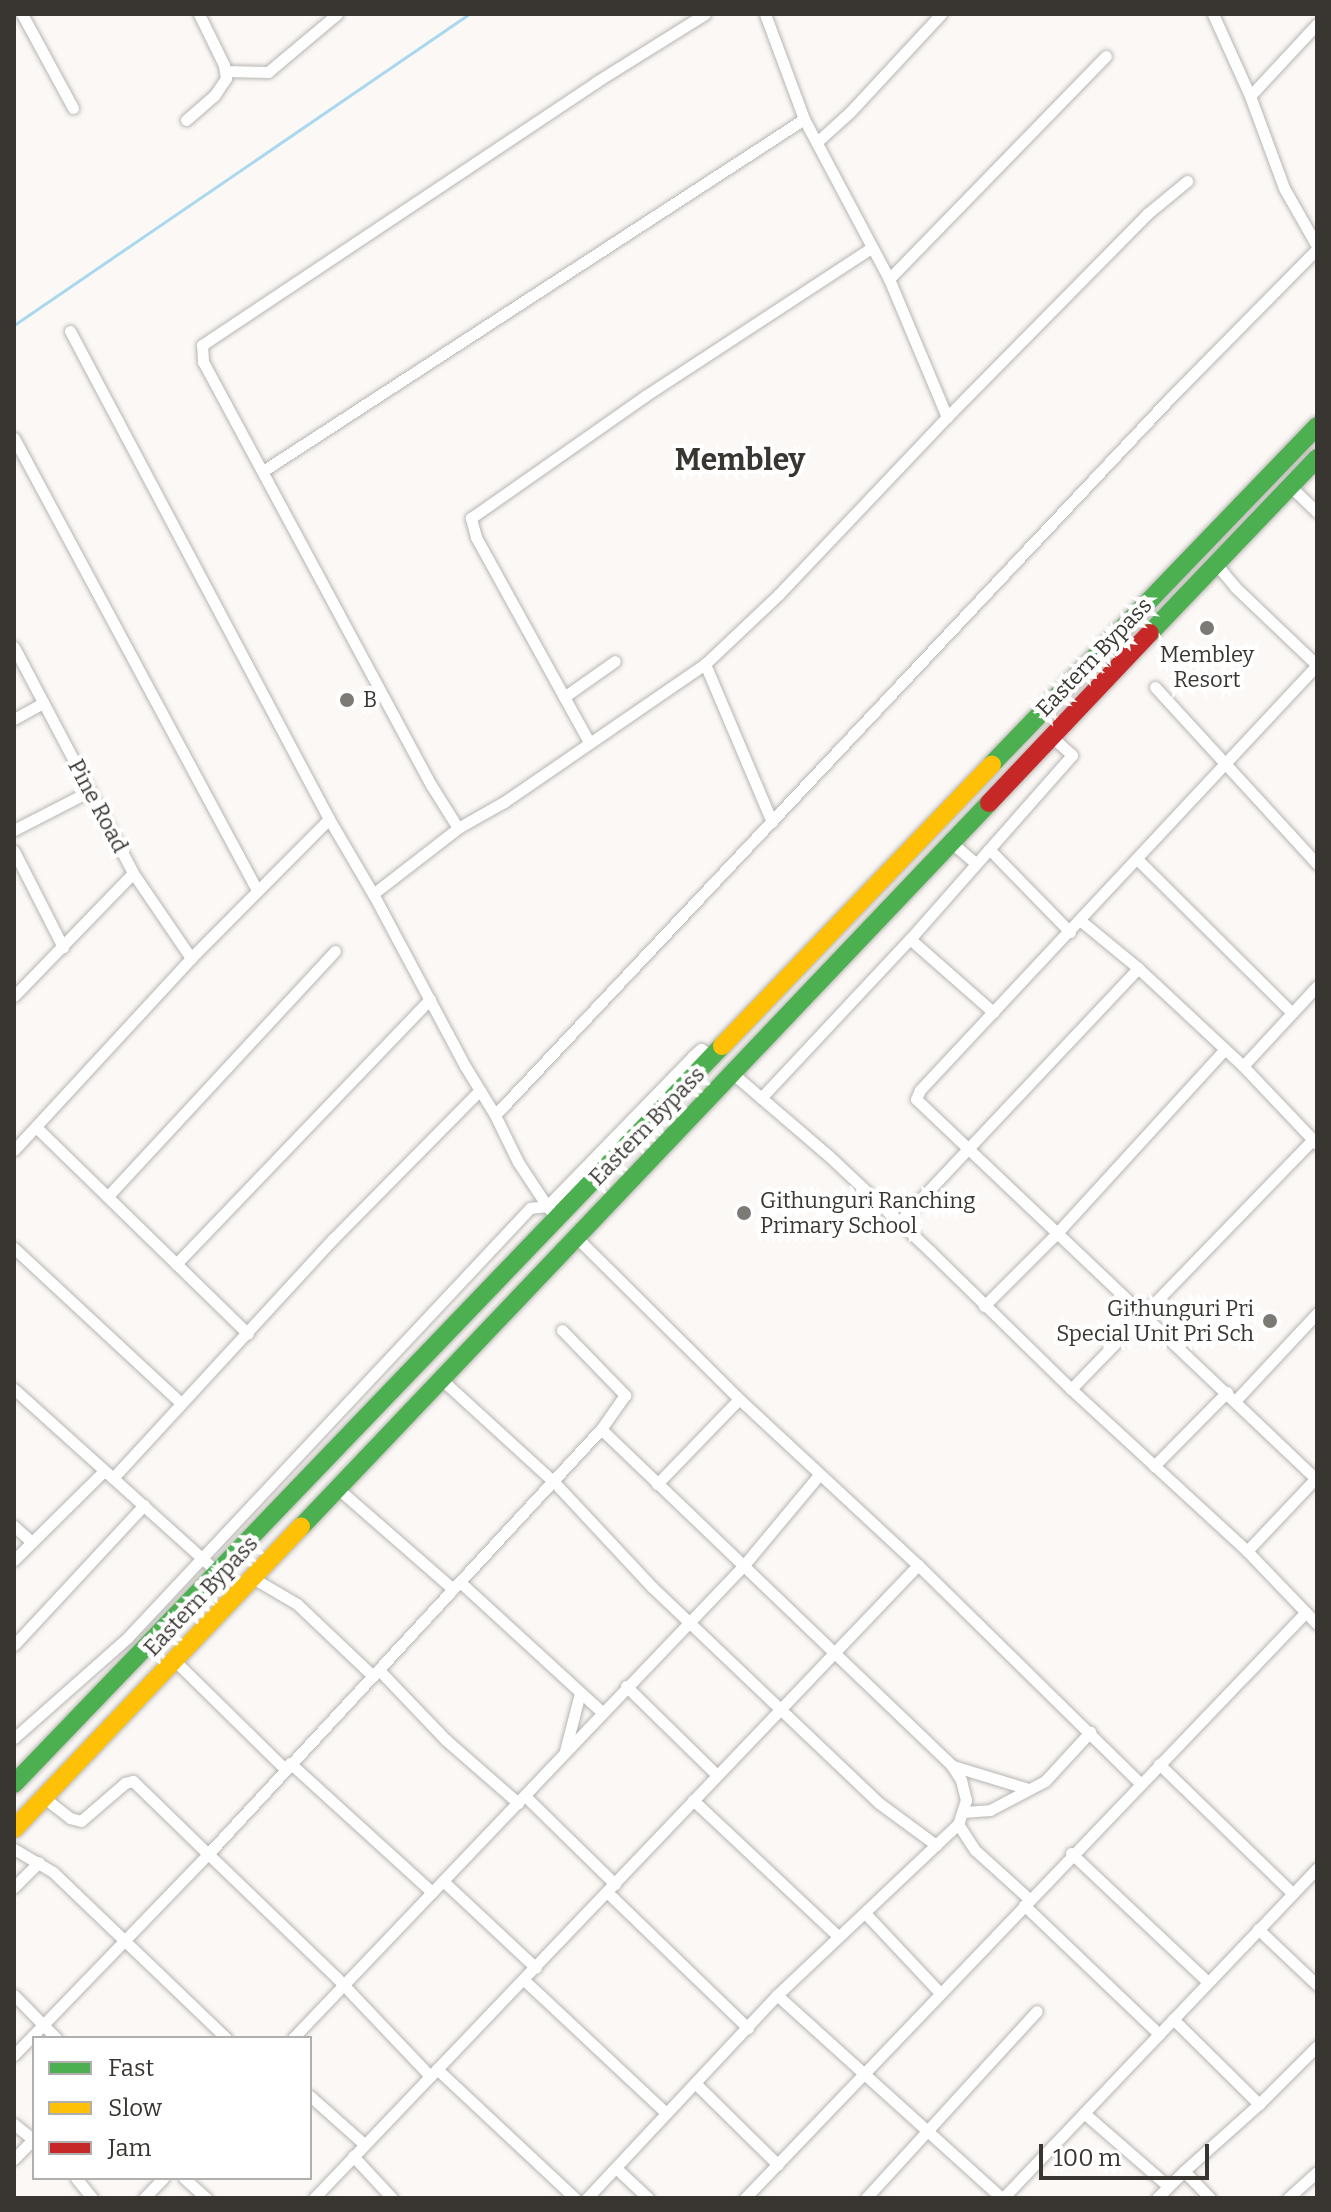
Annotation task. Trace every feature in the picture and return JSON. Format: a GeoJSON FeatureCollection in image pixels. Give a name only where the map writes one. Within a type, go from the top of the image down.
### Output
{"type":"FeatureCollection","features":[{"type":"Feature","properties":{"kind":"main road","name":"Eastern Bypass"},"geometry":{"type":"LineString","coordinates":[[14,1784],[440,1340],[551,1212],[610,1162],[713,1058],[1317,426]]}},
{"type":"Feature","properties":{"kind":"main road","name":"Eastern Bypass"},"geometry":{"type":"LineString","coordinates":[[14,1829],[1317,458]]}},
{"type":"Feature","properties":{"kind":"main road"},"geometry":{"type":"LineString","coordinates":[[610,1162],[628,1181]]}},
{"type":"Feature","properties":{"kind":"street"},"geometry":{"type":"LineString","coordinates":[[22,14],[73,108]]}},
{"type":"Feature","properties":{"kind":"street"},"geometry":{"type":"LineString","coordinates":[[186,120],[223,86],[226,71],[199,14]]}},
{"type":"Feature","properties":{"kind":"street"},"geometry":{"type":"LineString","coordinates":[[226,71],[268,72],[337,14]]}},
{"type":"Feature","properties":{"kind":"street"},"geometry":{"type":"LineString","coordinates":[[458,828],[431,785],[203,362],[202,345],[608,74],[705,14]]}},
{"type":"Feature","properties":{"kind":"street"},"geometry":{"type":"LineString","coordinates":[[765,14],[804,119],[818,141],[870,249],[889,279],[947,417]]}},
{"type":"Feature","properties":{"kind":"street"},"geometry":{"type":"LineString","coordinates":[[818,141],[850,112],[941,14]]}},
{"type":"Feature","properties":{"kind":"street"},"geometry":{"type":"LineString","coordinates":[[495,1115],[1169,399],[1317,248],[1284,188],[1250,96],[1213,14]]}},
{"type":"Feature","properties":{"kind":"street"},"geometry":{"type":"LineString","coordinates":[[1250,96],[1317,24]]}},
{"type":"Feature","properties":{"kind":"street"},"geometry":{"type":"LineString","coordinates":[[889,279],[1106,56]]}},
{"type":"Feature","properties":{"kind":"street"},"geometry":{"type":"LineString","coordinates":[[263,471],[804,119]]}},
{"type":"Feature","properties":{"kind":"street"},"geometry":{"type":"LineString","coordinates":[[373,894],[458,828],[504,802],[705,664],[779,594],[947,417],[1147,214],[1187,181]]}},
{"type":"Feature","properties":{"kind":"street"},"geometry":{"type":"LineString","coordinates":[[589,742],[476,537],[471,518],[645,396],[870,249]]}},
{"type":"Feature","properties":{"kind":"street"},"geometry":{"type":"LineString","coordinates":[[70,331],[329,819],[495,1115],[518,1162],[551,1212]]}},
{"type":"Feature","properties":{"kind":"street"},"geometry":{"type":"LineString","coordinates":[[14,438],[257,890]]}},
{"type":"Feature","properties":{"kind":"street"},"geometry":{"type":"LineString","coordinates":[[1290,486],[1317,512]]}},
{"type":"Feature","properties":{"kind":"street"},"geometry":{"type":"LineString","coordinates":[[1216,564],[1235,587],[1317,665],[1314,675],[1226,763],[920,1090],[916,1099],[1316,1479],[1247,1551]]}},
{"type":"Feature","properties":{"kind":"street","name":"Pine Road"},"geometry":{"type":"LineString","coordinates":[[14,647],[133,873],[191,958]]}},
{"type":"Feature","properties":{"kind":"street"},"geometry":{"type":"LineString","coordinates":[[564,697],[615,661]]}},
{"type":"Feature","properties":{"kind":"street"},"geometry":{"type":"LineString","coordinates":[[705,664],[772,822]]}},
{"type":"Feature","properties":{"kind":"street"},"geometry":{"type":"LineString","coordinates":[[1155,687],[1317,864]]}},
{"type":"Feature","properties":{"kind":"street"},"geometry":{"type":"LineString","coordinates":[[14,719],[43,703]]}},
{"type":"Feature","properties":{"kind":"street"},"geometry":{"type":"LineString","coordinates":[[761,1098],[910,939],[1072,755],[1051,736]]}},
{"type":"Feature","properties":{"kind":"street"},"geometry":{"type":"LineString","coordinates":[[14,830],[90,791]]}},
{"type":"Feature","properties":{"kind":"street"},"geometry":{"type":"LineString","coordinates":[[14,1150],[191,958],[329,819]]}},
{"type":"Feature","properties":{"kind":"street"},"geometry":{"type":"LineString","coordinates":[[951,842],[976,864]]}},
{"type":"Feature","properties":{"kind":"street"},"geometry":{"type":"LineString","coordinates":[[989,849],[1070,932]]}},
{"type":"Feature","properties":{"kind":"street"},"geometry":{"type":"LineString","coordinates":[[14,851],[63,947]]}},
{"type":"Feature","properties":{"kind":"street"},"geometry":{"type":"LineString","coordinates":[[1137,859],[1292,1013]]}},
{"type":"Feature","properties":{"kind":"street"},"geometry":{"type":"LineString","coordinates":[[14,996],[133,873]]}},
{"type":"Feature","properties":{"kind":"street"},"geometry":{"type":"LineString","coordinates":[[1071,1389],[1314,1142],[1243,1066],[1138,968],[1081,921]]}},
{"type":"Feature","properties":{"kind":"street"},"geometry":{"type":"LineString","coordinates":[[910,939],[993,1012]]}},
{"type":"Feature","properties":{"kind":"street"},"geometry":{"type":"LineString","coordinates":[[108,1196],[335,951]]}},
{"type":"Feature","properties":{"kind":"street"},"geometry":{"type":"LineString","coordinates":[[899,1222],[1138,968]]}},
{"type":"Feature","properties":{"kind":"street"},"geometry":{"type":"LineString","coordinates":[[1243,1066],[1317,986]]}},
{"type":"Feature","properties":{"kind":"street"},"geometry":{"type":"LineString","coordinates":[[176,1264],[430,999]]}},
{"type":"Feature","properties":{"kind":"street"},"geometry":{"type":"LineString","coordinates":[[551,1212],[693,1056],[701,1049],[713,1058]]}},
{"type":"Feature","properties":{"kind":"street"},"geometry":{"type":"LineString","coordinates":[[984,1306],[1057,1233],[1225,1049]]}},
{"type":"Feature","properties":{"kind":"street"},"geometry":{"type":"LineString","coordinates":[[731,1072],[899,1222],[1071,1389],[1247,1551],[1317,1624]]}},
{"type":"Feature","properties":{"kind":"street"},"geometry":{"type":"LineString","coordinates":[[14,1560],[109,1474],[248,1334],[333,1239],[480,1090]]}},
{"type":"Feature","properties":{"kind":"street"},"geometry":{"type":"LineString","coordinates":[[36,1127],[248,1334]]}},
{"type":"Feature","properties":{"kind":"street"},"geometry":{"type":"LineString","coordinates":[[14,1738],[128,1637],[530,1208],[551,1212]]}},
{"type":"Feature","properties":{"kind":"street"},"geometry":{"type":"LineString","coordinates":[[575,1236],[739,1399],[918,1565],[1139,1782]]}},
{"type":"Feature","properties":{"kind":"street"},"geometry":{"type":"LineString","coordinates":[[14,1248],[180,1402]]}},
{"type":"Feature","properties":{"kind":"street"},"geometry":{"type":"LineString","coordinates":[[1154,1466],[1317,1313]]}},
{"type":"Feature","properties":{"kind":"street"},"geometry":{"type":"LineString","coordinates":[[424,1322],[440,1340]]}},
{"type":"Feature","properties":{"kind":"street"},"geometry":{"type":"LineString","coordinates":[[32,2036],[128,1940],[287,1766],[555,1483],[601,1429],[625,1395],[562,1330]]}},
{"type":"Feature","properties":{"kind":"street"},"geometry":{"type":"LineString","coordinates":[[441,1379],[555,1483],[688,1622],[879,1803],[936,1845]]}},
{"type":"Feature","properties":{"kind":"street"},"geometry":{"type":"LineString","coordinates":[[14,1389],[218,1573]]}},
{"type":"Feature","properties":{"kind":"street"},"geometry":{"type":"LineString","coordinates":[[657,1484],[739,1399]]}},
{"type":"Feature","properties":{"kind":"street"},"geometry":{"type":"LineString","coordinates":[[587,2198],[777,1995],[958,1824],[963,1812],[964,1789],[952,1766],[835,1650],[601,1429]]}},
{"type":"Feature","properties":{"kind":"street"},"geometry":{"type":"LineString","coordinates":[[295,2036],[744,1565],[819,1475]]}},
{"type":"Feature","properties":{"kind":"street"},"geometry":{"type":"LineString","coordinates":[[336,1487],[457,1586],[602,1712]]}},
{"type":"Feature","properties":{"kind":"street"},"geometry":{"type":"LineString","coordinates":[[14,1645],[144,1505]]}},
{"type":"Feature","properties":{"kind":"street"},"geometry":{"type":"LineString","coordinates":[[14,1526],[32,1542]]}},
{"type":"Feature","properties":{"kind":"street"},"geometry":{"type":"LineString","coordinates":[[314,2198],[536,1968],[780,1706],[918,1565]]}},
{"type":"Feature","properties":{"kind":"street"},"geometry":{"type":"LineString","coordinates":[[251,1577],[297,1604],[446,1740],[522,1800],[748,2028]]}},
{"type":"Feature","properties":{"kind":"street"},"geometry":{"type":"LineString","coordinates":[[748,2197],[1071,1853],[1306,1612]]}},
{"type":"Feature","properties":{"kind":"street"},"geometry":{"type":"LineString","coordinates":[[173,1659],[287,1766],[432,1892]]}},
{"type":"Feature","properties":{"kind":"street"},"geometry":{"type":"LineString","coordinates":[[626,1686],[717,1775]]}},
{"type":"Feature","properties":{"kind":"street"},"geometry":{"type":"LineString","coordinates":[[564,1753],[580,1693]]}},
{"type":"Feature","properties":{"kind":"street"},"geometry":{"type":"LineString","coordinates":[[963,1812],[990,1810],[1029,1789],[1055,1772],[1090,1732]]}},
{"type":"Feature","properties":{"kind":"street"},"geometry":{"type":"LineString","coordinates":[[1159,1764],[1292,1893]]}},
{"type":"Feature","properties":{"kind":"street"},"geometry":{"type":"LineString","coordinates":[[952,1766],[1029,1789]]}},
{"type":"Feature","properties":{"kind":"street"},"geometry":{"type":"LineString","coordinates":[[44,1798],[70,1818],[81,1821],[125,1783],[133,1781],[433,2072],[575,2198]]}},
{"type":"Feature","properties":{"kind":"street"},"geometry":{"type":"LineString","coordinates":[[693,1800],[838,1936]]}},
{"type":"Feature","properties":{"kind":"street"},"geometry":{"type":"LineString","coordinates":[[958,1824],[975,1850],[1159,2034]]}},
{"type":"Feature","properties":{"kind":"street"},"geometry":{"type":"LineString","coordinates":[[14,1849],[39,1862],[128,1940],[224,2036]]}},
{"type":"Feature","properties":{"kind":"street"},"geometry":{"type":"LineString","coordinates":[[1071,1853],[1208,1982]]}},
{"type":"Feature","properties":{"kind":"street"},"geometry":{"type":"LineString","coordinates":[[14,1887],[39,1862]]}},
{"type":"Feature","properties":{"kind":"street"},"geometry":{"type":"LineString","coordinates":[[777,1995],[1002,2198],[1317,1868]]}},
{"type":"Feature","properties":{"kind":"street"},"geometry":{"type":"LineString","coordinates":[[443,1881],[536,1968]]}},
{"type":"Feature","properties":{"kind":"street"},"geometry":{"type":"LineString","coordinates":[[865,1913],[940,1993]]}},
{"type":"Feature","properties":{"kind":"street"},"geometry":{"type":"LineString","coordinates":[[1258,1929],[1317,1985]]}},
{"type":"Feature","properties":{"kind":"street"},"geometry":{"type":"LineString","coordinates":[[524,1980],[666,2113]]}},
{"type":"Feature","properties":{"kind":"street"},"geometry":{"type":"LineString","coordinates":[[14,1995],[54,2036]]}},
{"type":"Feature","properties":{"kind":"street"},"geometry":{"type":"LineString","coordinates":[[866,2198],[1037,2011]]}},
{"type":"Feature","properties":{"kind":"street"},"geometry":{"type":"LineString","coordinates":[[1173,2019],[1259,2104]]}},
{"type":"Feature","properties":{"kind":"street"},"geometry":{"type":"LineString","coordinates":[[14,2055],[32,2036]]}},
{"type":"Feature","properties":{"kind":"street"},"geometry":{"type":"LineString","coordinates":[[1157,2198],[1317,2046]]}},
{"type":"Feature","properties":{"kind":"street"},"geometry":{"type":"LineString","coordinates":[[696,2084],[778,2165]]}},
{"type":"Feature","properties":{"kind":"street"},"geometry":{"type":"LineString","coordinates":[[312,2098],[364,2144]]}},
{"type":"Feature","properties":{"kind":"street"},"geometry":{"type":"LineString","coordinates":[[1084,2113],[1168,2186]]}},
{"type":"Feature","properties":{"kind":"street"},"geometry":{"type":"LineString","coordinates":[[14,2124],[32,2138]]}},
{"type":"Feature","properties":{"kind":"street"},"geometry":{"type":"LineString","coordinates":[[14,2159],[32,2142]]}},
{"type":"Feature","properties":{"kind":"street"},"geometry":{"type":"LineString","coordinates":[[353,2156],[392,2198]]}},
{"type":"Feature","properties":{"kind":"street"},"geometry":{"type":"LineString","coordinates":[[616,2168],[648,2198]]}},
{"type":"Feature","properties":{"kind":"street"},"geometry":{"type":"LineString","coordinates":[[1184,2171],[1210,2198]]}},
{"type":"Feature","properties":{"kind":"street"},"geometry":{"type":"LineString","coordinates":[[1288,2198],[1317,2172]]}},
{"type":"Feature","properties":{"kind":"street"},"geometry":{"type":"LineString","coordinates":[[78,2180],[92,2198]]}},
{"type":"Feature","properties":{"kind":"street"},"geometry":{"type":"LineString","coordinates":[[144,2198],[161,2180]]}},
{"type":"Feature","properties":{"kind":"street"},"geometry":{"type":"LineString","coordinates":[[186,2180],[206,2198]]}},
{"type":"Feature","properties":{"kind":"waterway"},"geometry":{"type":"LineString","coordinates":[[14,325],[469,14]]}},
{"type":"Feature","properties":{"kind":"traffic: fast"},"geometry":{"type":"LineString","coordinates":[[992,764],[1317,426]]}},
{"type":"Feature","properties":{"kind":"traffic: fast"},"geometry":{"type":"LineString","coordinates":[[1150,633],[1317,458]]}},
{"type":"Feature","properties":{"kind":"traffic: fast"},"geometry":{"type":"LineString","coordinates":[[301,1527],[989,803]]}},
{"type":"Feature","properties":{"kind":"traffic: fast"},"geometry":{"type":"LineString","coordinates":[[14,1784],[722,1046]]}},
{"type":"Feature","properties":{"kind":"traffic: slow"},"geometry":{"type":"LineString","coordinates":[[722,1046],[992,764]]}},
{"type":"Feature","properties":{"kind":"traffic: slow"},"geometry":{"type":"LineString","coordinates":[[14,1829],[301,1527]]}},
{"type":"Feature","properties":{"kind":"traffic: jam"},"geometry":{"type":"LineString","coordinates":[[989,803],[1150,633]]}},
{"type":"Feature","properties":{"kind":"place","name":"Membley Resort"},"geometry":{"type":"Point","coordinates":[1207,628]}},
{"type":"Feature","properties":{"kind":"place","name":"B"},"geometry":{"type":"Point","coordinates":[347,700]}},
{"type":"Feature","properties":{"kind":"place","name":"Githunguri Ranching Primary School"},"geometry":{"type":"Point","coordinates":[744,1213]}},
{"type":"Feature","properties":{"kind":"place","name":"Githunguri Pri Special Unit Pri Sch"},"geometry":{"type":"Point","coordinates":[1270,1321]}},
{"type":"Feature","properties":{"kind":"district","name":"Membley"},"geometry":{"type":"Point","coordinates":[740,460]}}]}
